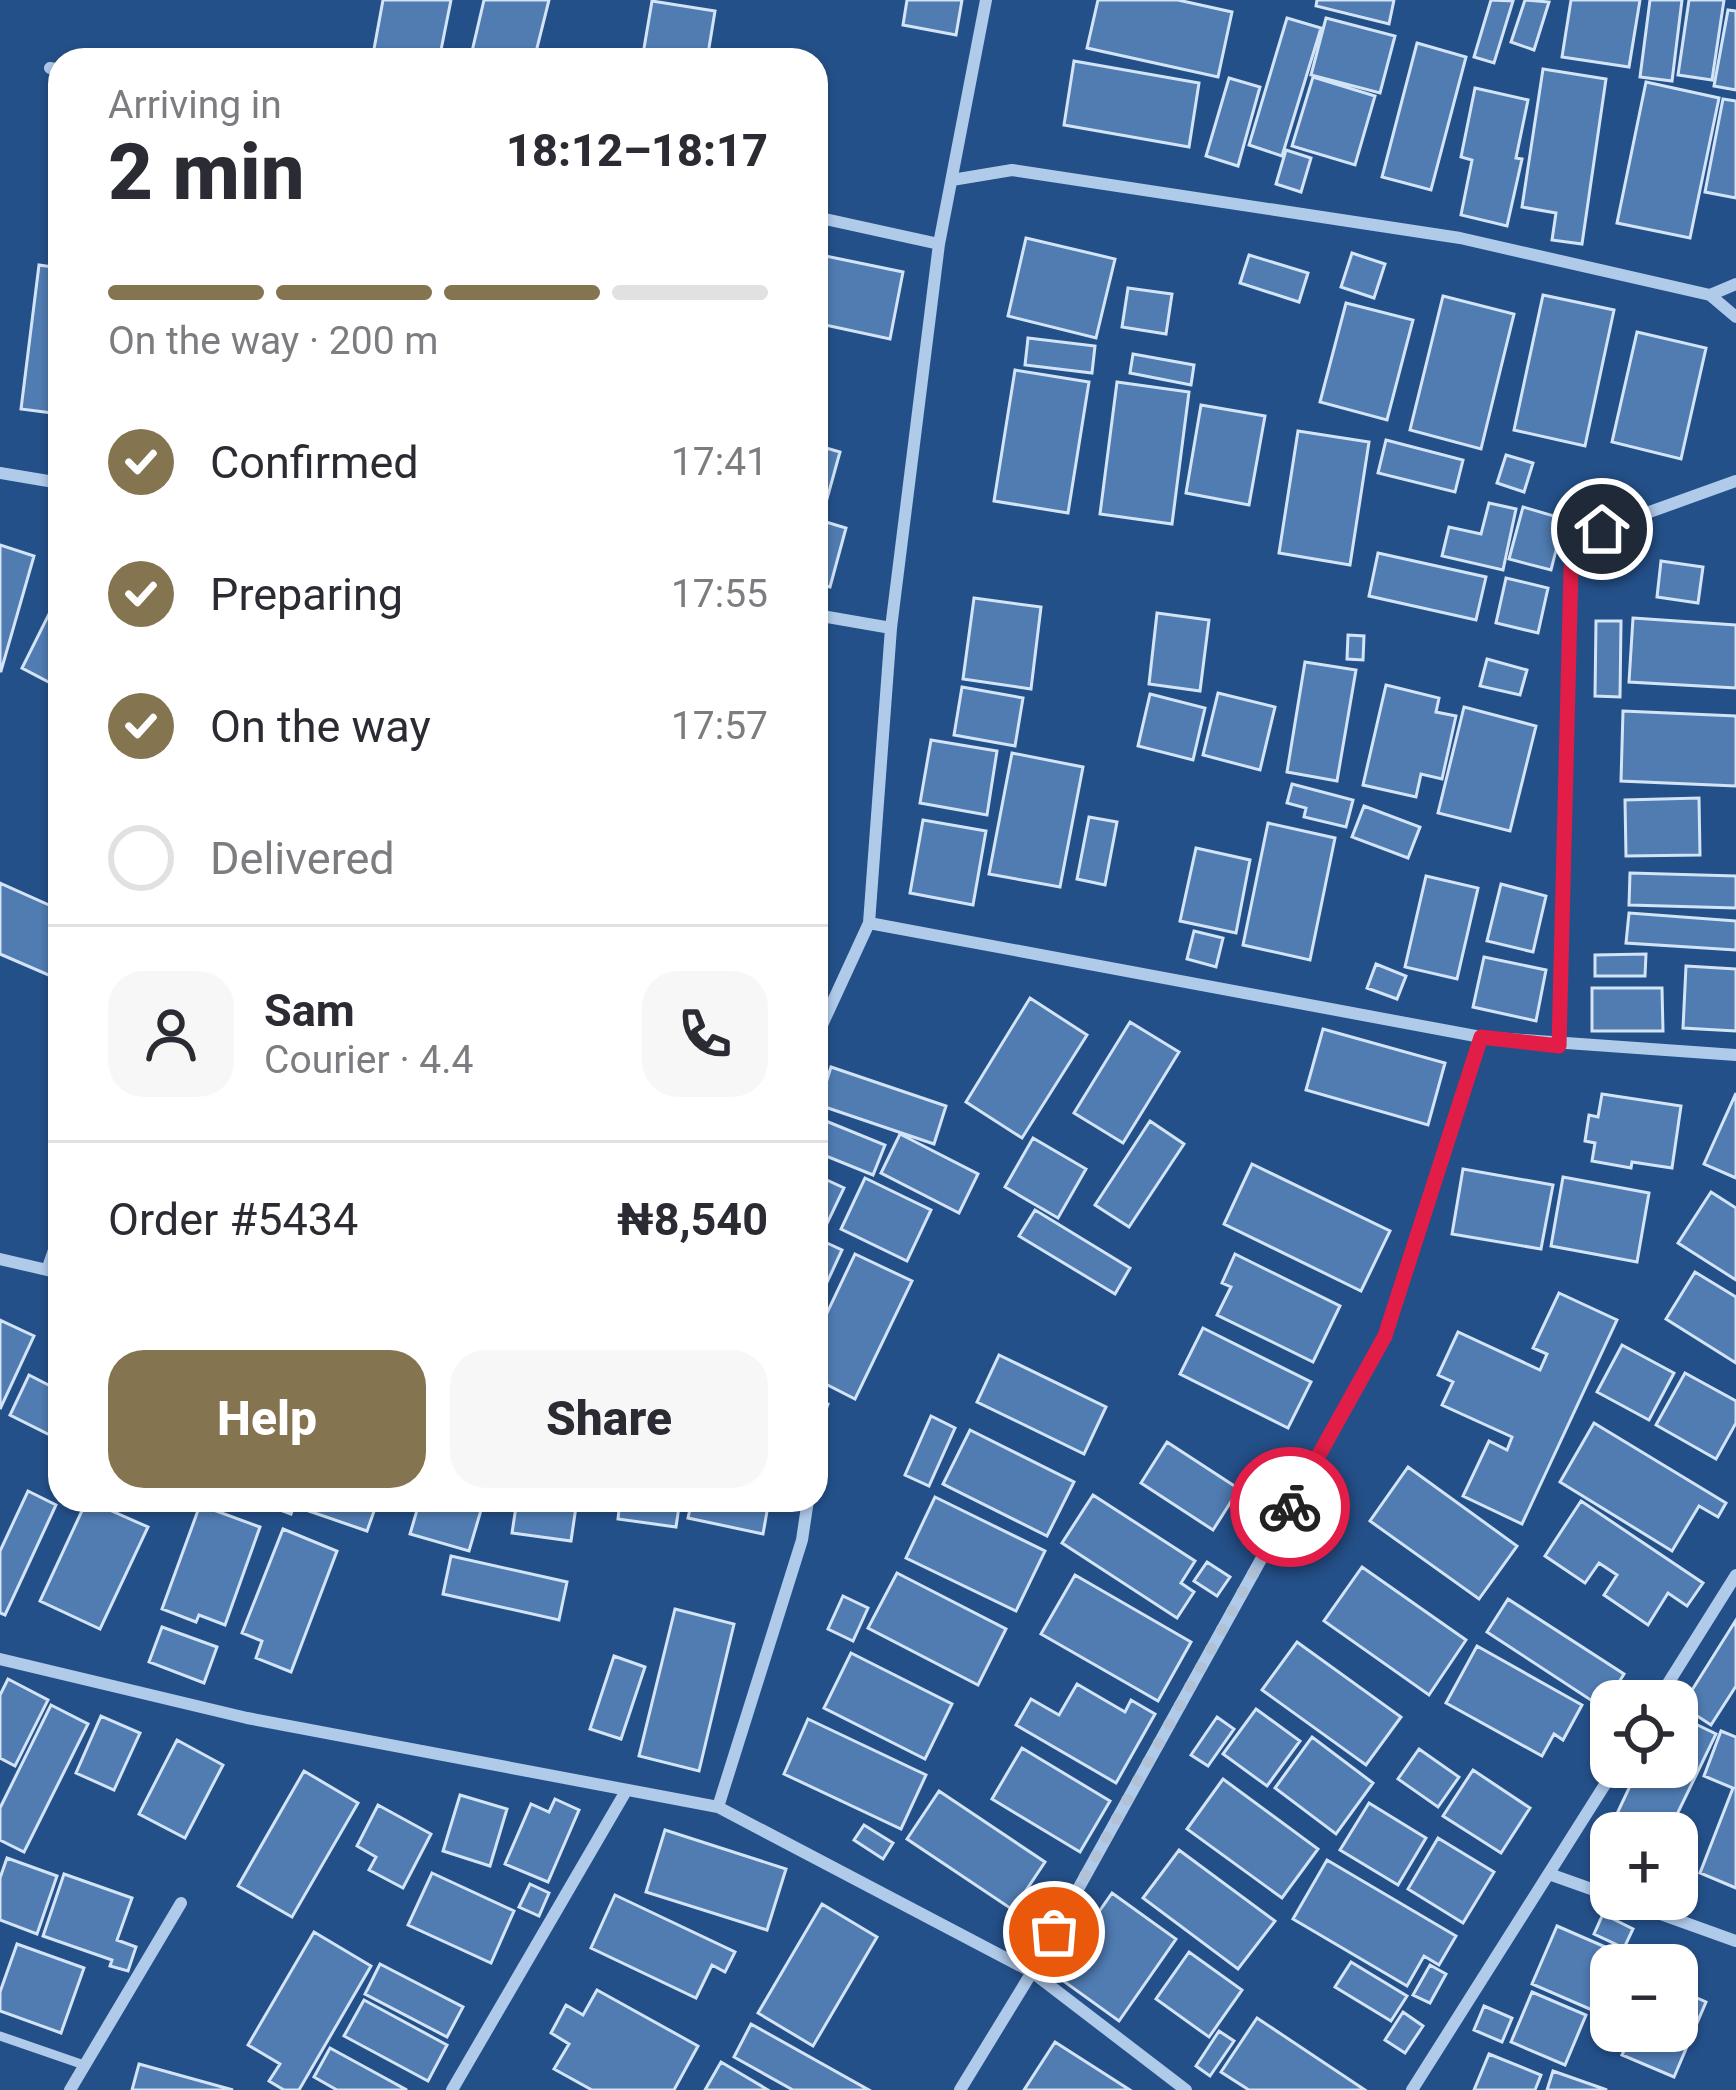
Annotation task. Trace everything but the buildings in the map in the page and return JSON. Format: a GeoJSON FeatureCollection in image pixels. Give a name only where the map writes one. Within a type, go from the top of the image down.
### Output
{"type":"FeatureCollection","features":[{"type":"Feature","properties":{"kind":"street"},"geometry":{"type":"LineString","coordinates":[[828,1012],[869,923],[891,628],[940,244],[986,0]]}},
{"type":"Feature","properties":{"kind":"street"},"geometry":{"type":"LineString","coordinates":[[952,180],[1012,170],[1460,238],[1710,296],[1736,317]]}},
{"type":"Feature","properties":{"kind":"street"},"geometry":{"type":"LineString","coordinates":[[828,221],[940,244]]}},
{"type":"Feature","properties":{"kind":"street"},"geometry":{"type":"LineString","coordinates":[[1710,296],[1736,284]]}},
{"type":"Feature","properties":{"kind":"street"},"geometry":{"type":"LineString","coordinates":[[0,472],[48,481]]}},
{"type":"Feature","properties":{"kind":"street"},"geometry":{"type":"LineString","coordinates":[[1559,1046],[1571,568],[1602,529],[1736,481]]}},
{"type":"Feature","properties":{"kind":"street"},"geometry":{"type":"LineString","coordinates":[[828,617],[891,628]]}},
{"type":"Feature","properties":{"kind":"street"},"geometry":{"type":"LineString","coordinates":[[869,923],[1481,1037],[1736,1055]]}},
{"type":"Feature","properties":{"kind":"street"},"geometry":{"type":"LineString","coordinates":[[960,2090],[1032,1972],[1385,1336],[1481,1037]]}},
{"type":"Feature","properties":{"kind":"street"},"geometry":{"type":"LineString","coordinates":[[0,1259],[48,1271]]}},
{"type":"Feature","properties":{"kind":"street"},"geometry":{"type":"LineString","coordinates":[[718,1807],[802,1540],[806,1512]]}},
{"type":"Feature","properties":{"kind":"street"},"geometry":{"type":"LineString","coordinates":[[1670,1680],[1736,1575]]}},
{"type":"Feature","properties":{"kind":"street"},"geometry":{"type":"LineString","coordinates":[[0,1659],[247,1718],[718,1807],[1032,1972],[1186,2090]]}},
{"type":"Feature","properties":{"kind":"street"},"geometry":{"type":"LineString","coordinates":[[1412,2090],[1603,1788]]}},
{"type":"Feature","properties":{"kind":"street"},"geometry":{"type":"LineString","coordinates":[[452,2090],[626,1791]]}},
{"type":"Feature","properties":{"kind":"street"},"geometry":{"type":"LineString","coordinates":[[1549,1874],[1590,1889]]}},
{"type":"Feature","properties":{"kind":"street"},"geometry":{"type":"LineString","coordinates":[[70,2090],[181,1903]]}},
{"type":"Feature","properties":{"kind":"street"},"geometry":{"type":"LineString","coordinates":[[1677,1920],[1736,1941]]}},
{"type":"Feature","properties":{"kind":"lane"},"geometry":{"type":"LineString","coordinates":[[0,2036],[84,2065]]}},
{"type":"Feature","properties":{"kind":"way so far"},"geometry":{"type":"LineString","coordinates":[[1054,1932],[1290,1507]]}},
{"type":"Feature","properties":{"kind":"route"},"geometry":{"type":"LineString","coordinates":[[1290,1507],[1385,1336],[1481,1037],[1559,1046],[1571,568],[1602,529]]}}]}
